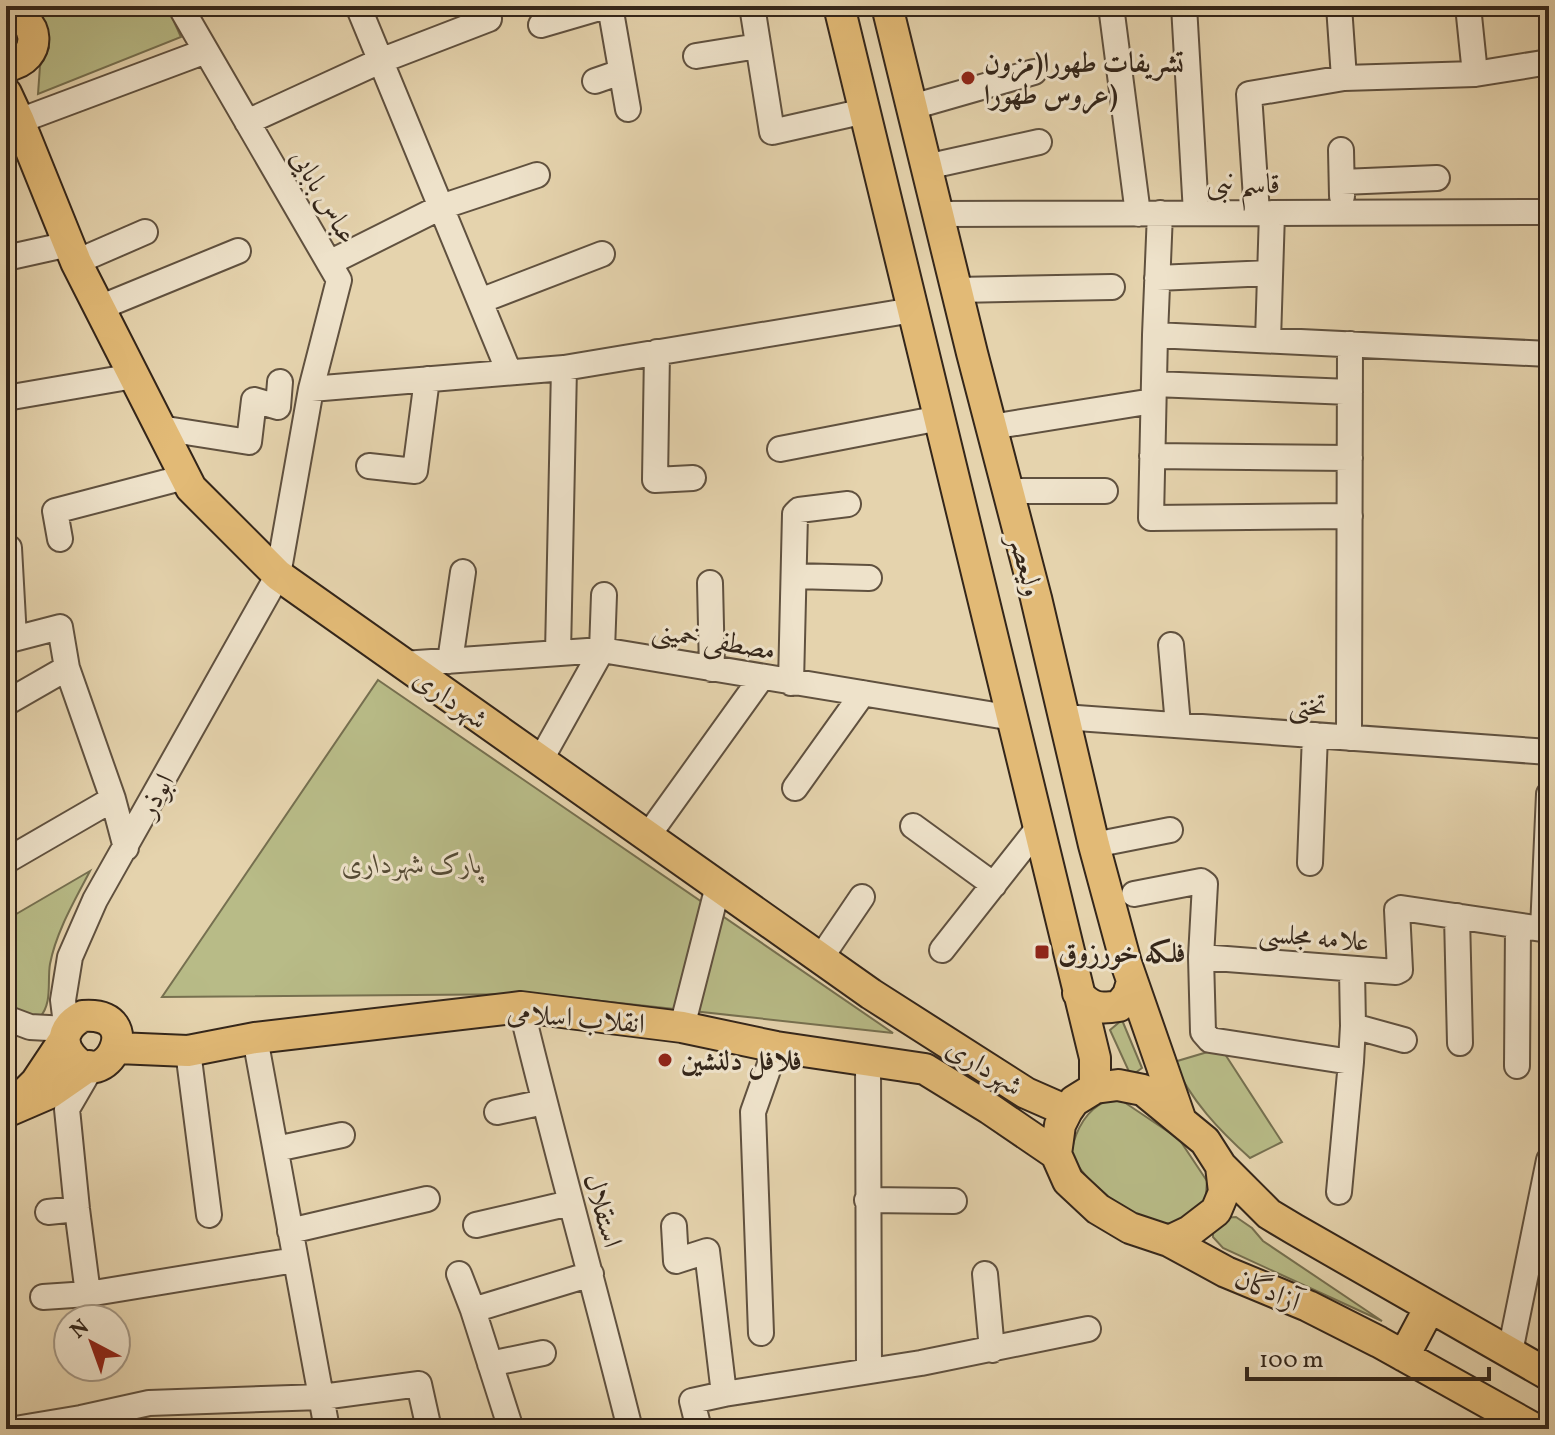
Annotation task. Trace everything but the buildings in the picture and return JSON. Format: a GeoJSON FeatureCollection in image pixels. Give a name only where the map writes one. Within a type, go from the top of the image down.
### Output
{"type":"FeatureCollection","features":[{"type":"Feature","properties":{"kind":"main road","name":"ولیعصر"},"geometry":{"type":"LineString","coordinates":[[839,6],[1095,1058],[1095,1088]]}},
{"type":"Feature","properties":{"kind":"main road","name":"ولیعصر"},"geometry":{"type":"LineString","coordinates":[[890,6],[926,167],[1036,598],[1094,845],[1126,963],[1181,1121]]}},
{"type":"Feature","properties":{"kind":"main road"},"geometry":{"type":"LineString","coordinates":[[16,12],[32,31],[33,43],[29,55],[13,65],[19,121]]}},
{"type":"Feature","properties":{"kind":"main road","name":"شهرداری"},"geometry":{"type":"LineString","coordinates":[[6,93],[72,253],[191,488],[278,575],[871,994],[1026,1093],[1067,1111]]}},
{"type":"Feature","properties":{"kind":"main road"},"geometry":{"type":"LineString","coordinates":[[1078,993],[1088,1004],[1104,1008],[1119,1006],[1128,995],[1132,982]]}},
{"type":"Feature","properties":{"kind":"main road","name":"انقلاب اسلامی"},"geometry":{"type":"LineString","coordinates":[[117,1048],[188,1051],[255,1038],[521,1007],[682,1027],[776,1047],[925,1069],[1056,1154]]}},
{"type":"Feature","properties":{"kind":"main road"},"geometry":{"type":"LineString","coordinates":[[83,1016],[99,1016],[112,1025],[117,1048],[108,1061],[91,1066],[50,1093],[8,1111],[36,1082],[65,1030],[83,1016]]}},
{"type":"Feature","properties":{"kind":"main road"},"geometry":{"type":"LineString","coordinates":[[65,1030],[65,1047],[72,1057],[91,1066]]}},
{"type":"Feature","properties":{"kind":"main road"},"geometry":{"type":"LineString","coordinates":[[1221,1166],[1224,1192],[1216,1211],[1190,1231],[1169,1241],[1130,1228],[1098,1209],[1068,1181],[1056,1154],[1060,1125],[1074,1101],[1095,1088],[1118,1085],[1143,1090],[1205,1141],[1221,1166],[1269,1214],[1549,1375]]}},
{"type":"Feature","properties":{"kind":"main road","name":"آزادگان"},"geometry":{"type":"LineString","coordinates":[[1169,1241],[1226,1272],[1308,1306],[1535,1429]]}},
{"type":"Feature","properties":{"kind":"main road"},"geometry":{"type":"LineString","coordinates":[[1404,1356],[1430,1307]]}},
{"type":"Feature","properties":{"kind":"street","name":"عباس بابایی"},"geometry":{"type":"LineString","coordinates":[[180,6],[339,280],[311,389],[278,575]]}},
{"type":"Feature","properties":{"kind":"street"},"geometry":{"type":"LineString","coordinates":[[358,6],[509,372]]}},
{"type":"Feature","properties":{"kind":"street"},"geometry":{"type":"LineString","coordinates":[[541,25],[608,6],[628,109]]}},
{"type":"Feature","properties":{"kind":"street"},"geometry":{"type":"LineString","coordinates":[[752,6],[772,132],[865,111]]}},
{"type":"Feature","properties":{"kind":"street"},"geometry":{"type":"LineString","coordinates":[[1111,6],[1149,214],[1157,278],[1151,518],[1350,516]]}},
{"type":"Feature","properties":{"kind":"street"},"geometry":{"type":"LineString","coordinates":[[1184,6],[1196,213]]}},
{"type":"Feature","properties":{"kind":"street"},"geometry":{"type":"LineString","coordinates":[[1339,6],[1344,78]]}},
{"type":"Feature","properties":{"kind":"street"},"geometry":{"type":"LineString","coordinates":[[1468,6],[1475,74]]}},
{"type":"Feature","properties":{"kind":"street"},"geometry":{"type":"LineString","coordinates":[[247,122],[380,61],[489,19]]}},
{"type":"Feature","properties":{"kind":"street"},"geometry":{"type":"LineString","coordinates":[[696,56],[758,46]]}},
{"type":"Feature","properties":{"kind":"street"},"geometry":{"type":"LineString","coordinates":[[19,121],[206,51]]}},
{"type":"Feature","properties":{"kind":"street"},"geometry":{"type":"LineString","coordinates":[[1268,340],[1270,273],[1249,94],[1344,78],[1475,74],[1549,62]]}},
{"type":"Feature","properties":{"kind":"street"},"geometry":{"type":"LineString","coordinates":[[595,81],[621,72]]}},
{"type":"Feature","properties":{"kind":"street"},"geometry":{"type":"LineString","coordinates":[[912,107],[1034,72]]}},
{"type":"Feature","properties":{"kind":"street"},"geometry":{"type":"LineString","coordinates":[[926,167],[1039,142]]}},
{"type":"Feature","properties":{"kind":"street"},"geometry":{"type":"LineString","coordinates":[[1341,150],[1343,213]]}},
{"type":"Feature","properties":{"kind":"street"},"geometry":{"type":"LineString","coordinates":[[329,263],[441,207],[537,175]]}},
{"type":"Feature","properties":{"kind":"street"},"geometry":{"type":"LineString","coordinates":[[1342,182],[1437,178]]}},
{"type":"Feature","properties":{"kind":"street","name":"قاسم نبی"},"geometry":{"type":"LineString","coordinates":[[938,214],[1549,212]]}},
{"type":"Feature","properties":{"kind":"street"},"geometry":{"type":"LineString","coordinates":[[6,258],[72,253],[145,232]]}},
{"type":"Feature","properties":{"kind":"street"},"geometry":{"type":"LineString","coordinates":[[99,308],[238,251]]}},
{"type":"Feature","properties":{"kind":"street"},"geometry":{"type":"LineString","coordinates":[[480,301],[602,254]]}},
{"type":"Feature","properties":{"kind":"street"},"geometry":{"type":"LineString","coordinates":[[1157,278],[1270,273]]}},
{"type":"Feature","properties":{"kind":"street"},"geometry":{"type":"LineString","coordinates":[[957,290],[1112,287]]}},
{"type":"Feature","properties":{"kind":"street"},"geometry":{"type":"LineString","coordinates":[[311,389],[564,368],[913,310]]}},
{"type":"Feature","properties":{"kind":"street"},"geometry":{"type":"LineString","coordinates":[[1155,335],[1549,354]]}},
{"type":"Feature","properties":{"kind":"street"},"geometry":{"type":"LineString","coordinates":[[1349,738],[1350,344]]}},
{"type":"Feature","properties":{"kind":"street"},"geometry":{"type":"LineString","coordinates":[[657,352],[655,480],[693,478]]}},
{"type":"Feature","properties":{"kind":"street"},"geometry":{"type":"LineString","coordinates":[[558,653],[564,368]]}},
{"type":"Feature","properties":{"kind":"street"},"geometry":{"type":"LineString","coordinates":[[6,398],[134,376]]}},
{"type":"Feature","properties":{"kind":"street"},"geometry":{"type":"LineString","coordinates":[[369,466],[415,471],[427,379]]}},
{"type":"Feature","properties":{"kind":"street"},"geometry":{"type":"LineString","coordinates":[[160,428],[249,442],[254,400],[278,407],[280,382]]}},
{"type":"Feature","properties":{"kind":"street"},"geometry":{"type":"LineString","coordinates":[[991,427],[1154,393],[1350,392]]}},
{"type":"Feature","properties":{"kind":"street"},"geometry":{"type":"LineString","coordinates":[[780,449],[940,418]]}},
{"type":"Feature","properties":{"kind":"street"},"geometry":{"type":"LineString","coordinates":[[1152,456],[1350,458]]}},
{"type":"Feature","properties":{"kind":"street"},"geometry":{"type":"LineString","coordinates":[[60,539],[55,511],[185,477]]}},
{"type":"Feature","properties":{"kind":"street"},"geometry":{"type":"LineString","coordinates":[[1008,491],[1105,491]]}},
{"type":"Feature","properties":{"kind":"street"},"geometry":{"type":"LineString","coordinates":[[791,683],[795,514],[797,511],[848,504]]}},
{"type":"Feature","properties":{"kind":"street"},"geometry":{"type":"LineString","coordinates":[[9,548],[10,640],[60,627],[67,668],[113,799],[126,848]]}},
{"type":"Feature","properties":{"kind":"street"},"geometry":{"type":"LineString","coordinates":[[450,661],[463,572]]}},
{"type":"Feature","properties":{"kind":"street","name":"ابوذر"},"geometry":{"type":"LineString","coordinates":[[65,1030],[63,1000],[70,957],[95,900],[278,575]]}},
{"type":"Feature","properties":{"kind":"street"},"geometry":{"type":"LineString","coordinates":[[794,576],[869,578]]}},
{"type":"Feature","properties":{"kind":"street"},"geometry":{"type":"LineString","coordinates":[[710,583],[712,669]]}},
{"type":"Feature","properties":{"kind":"street"},"geometry":{"type":"LineString","coordinates":[[540,761],[602,650],[604,595]]}},
{"type":"Feature","properties":{"kind":"street"},"geometry":{"type":"LineString","coordinates":[[1171,645],[1178,725]]}},
{"type":"Feature","properties":{"kind":"street","name":"مصطفی خمینی"},"geometry":{"type":"LineString","coordinates":[[403,664],[602,650],[1013,718]]}},
{"type":"Feature","properties":{"kind":"street"},"geometry":{"type":"LineString","coordinates":[[6,703],[67,668]]}},
{"type":"Feature","properties":{"kind":"street"},"geometry":{"type":"LineString","coordinates":[[647,837],[762,677]]}},
{"type":"Feature","properties":{"kind":"street"},"geometry":{"type":"LineString","coordinates":[[795,788],[863,693]]}},
{"type":"Feature","properties":{"kind":"street","name":"تختی"},"geometry":{"type":"LineString","coordinates":[[1063,717],[1549,752]]}},
{"type":"Feature","properties":{"kind":"street"},"geometry":{"type":"LineString","coordinates":[[1310,863],[1315,735]]}},
{"type":"Feature","properties":{"kind":"street"},"geometry":{"type":"LineString","coordinates":[[1546,929],[1549,794]]}},
{"type":"Feature","properties":{"kind":"street"},"geometry":{"type":"LineString","coordinates":[[6,861],[113,799]]}},
{"type":"Feature","properties":{"kind":"street"},"geometry":{"type":"LineString","coordinates":[[913,826],[994,885]]}},
{"type":"Feature","properties":{"kind":"street"},"geometry":{"type":"LineString","coordinates":[[942,950],[1039,827]]}},
{"type":"Feature","properties":{"kind":"street"},"geometry":{"type":"LineString","coordinates":[[1094,845],[1170,830]]}},
{"type":"Feature","properties":{"kind":"street"},"geometry":{"type":"LineString","coordinates":[[1134,894],[1201,881],[1205,884],[1201,957],[1203,1032],[1210,1040],[1351,1062]]}},
{"type":"Feature","properties":{"kind":"street"},"geometry":{"type":"LineString","coordinates":[[682,1027],[718,886]]}},
{"type":"Feature","properties":{"kind":"street"},"geometry":{"type":"LineString","coordinates":[[820,959],[862,897]]}},
{"type":"Feature","properties":{"kind":"street","name":"علامه مجلسی"},"geometry":{"type":"LineString","coordinates":[[1201,957],[1398,972],[1399,908],[1546,929]]}},
{"type":"Feature","properties":{"kind":"street"},"geometry":{"type":"LineString","coordinates":[[1457,916],[1460,1043]]}},
{"type":"Feature","properties":{"kind":"street"},"geometry":{"type":"LineString","coordinates":[[1517,1066],[1518,926]]}},
{"type":"Feature","properties":{"kind":"street"},"geometry":{"type":"LineString","coordinates":[[1339,1192],[1351,1062],[1352,970]]}},
{"type":"Feature","properties":{"kind":"street","name":"استقلال"},"geometry":{"type":"LineString","coordinates":[[521,1007],[630,1429]]}},
{"type":"Feature","properties":{"kind":"street"},"geometry":{"type":"LineString","coordinates":[[6,1018],[30,1027],[65,1030]]}},
{"type":"Feature","properties":{"kind":"street"},"geometry":{"type":"LineString","coordinates":[[1353,1026],[1404,1040]]}},
{"type":"Feature","properties":{"kind":"street"},"geometry":{"type":"LineString","coordinates":[[255,1038],[327,1429]]}},
{"type":"Feature","properties":{"kind":"street"},"geometry":{"type":"LineString","coordinates":[[761,1333],[753,1112],[776,1047]]}},
{"type":"Feature","properties":{"kind":"street"},"geometry":{"type":"LineString","coordinates":[[188,1051],[209,1215]]}},
{"type":"Feature","properties":{"kind":"street"},"geometry":{"type":"LineString","coordinates":[[868,1060],[869,1371]]}},
{"type":"Feature","properties":{"kind":"street"},"geometry":{"type":"LineString","coordinates":[[88,1294],[67,1109],[91,1066]]}},
{"type":"Feature","properties":{"kind":"street"},"geometry":{"type":"LineString","coordinates":[[497,1112],[544,1102]]}},
{"type":"Feature","properties":{"kind":"street"},"geometry":{"type":"LineString","coordinates":[[276,1149],[342,1135]]}},
{"type":"Feature","properties":{"kind":"street"},"geometry":{"type":"LineString","coordinates":[[1510,1352],[1549,1160]]}},
{"type":"Feature","properties":{"kind":"street"},"geometry":{"type":"LineString","coordinates":[[290,1231],[427,1199]]}},
{"type":"Feature","properties":{"kind":"street"},"geometry":{"type":"LineString","coordinates":[[867,1200],[954,1201]]}},
{"type":"Feature","properties":{"kind":"street"},"geometry":{"type":"LineString","coordinates":[[476,1225],[570,1203]]}},
{"type":"Feature","properties":{"kind":"street"},"geometry":{"type":"LineString","coordinates":[[48,1212],[77,1209]]}},
{"type":"Feature","properties":{"kind":"street"},"geometry":{"type":"LineString","coordinates":[[674,1226],[676,1261],[707,1251],[724,1394]]}},
{"type":"Feature","properties":{"kind":"street"},"geometry":{"type":"LineString","coordinates":[[43,1297],[88,1294],[295,1260]]}},
{"type":"Feature","properties":{"kind":"street"},"geometry":{"type":"LineString","coordinates":[[459,1274],[511,1429]]}},
{"type":"Feature","properties":{"kind":"street"},"geometry":{"type":"LineString","coordinates":[[473,1310],[591,1274]]}},
{"type":"Feature","properties":{"kind":"street"},"geometry":{"type":"LineString","coordinates":[[985,1274],[992,1350]]}},
{"type":"Feature","properties":{"kind":"street"},"geometry":{"type":"LineString","coordinates":[[699,1429],[692,1401],[992,1350],[1088,1329]]}},
{"type":"Feature","properties":{"kind":"street"},"geometry":{"type":"LineString","coordinates":[[490,1364],[543,1353]]}},
{"type":"Feature","properties":{"kind":"street"},"geometry":{"type":"LineString","coordinates":[[15,1429],[149,1403],[322,1397],[419,1384],[429,1429]]}},
{"type":"Feature","properties":{"kind":"green space"},"geometry":{"type":"Polygon","coordinates":[[[67,6],[167,6],[181,37],[38,94],[40,66],[49,48],[36,17],[67,6]]]}},
{"type":"Feature","properties":{"kind":"green space","name":"پارک شهرداری"},"geometry":{"type":"Polygon","coordinates":[[[378,680],[893,1033],[537,994],[162,997],[378,680]]]}},
{"type":"Feature","properties":{"kind":"green space"},"geometry":{"type":"Polygon","coordinates":[[[90,871],[57,940],[50,964],[46,1006],[39,1018],[28,1018],[6,1000],[6,920],[90,871]]]}},
{"type":"Feature","properties":{"kind":"green space"},"geometry":{"type":"Polygon","coordinates":[[[1122,1020],[1142,1068],[1131,1076],[1110,1030],[1122,1020]]]}},
{"type":"Feature","properties":{"kind":"green space"},"geometry":{"type":"Polygon","coordinates":[[[1221,1048],[1282,1142],[1250,1158],[1207,1114],[1188,1089],[1174,1062],[1221,1048]]]}},
{"type":"Feature","properties":{"kind":"green space"},"geometry":{"type":"Polygon","coordinates":[[[1118,1098],[1179,1139],[1207,1181],[1205,1206],[1191,1219],[1145,1225],[1090,1181],[1071,1157],[1083,1121],[1101,1104],[1118,1098]]]}},
{"type":"Feature","properties":{"kind":"green space"},"geometry":{"type":"Polygon","coordinates":[[[1236,1217],[1252,1228],[1263,1241],[1382,1321],[1223,1248],[1213,1237],[1213,1228],[1223,1218],[1236,1217]]]}},
{"type":"Feature","properties":{"kind":"place","name":"تشریفات طهورا(مزون عروس طهورا)"},"geometry":{"type":"Point","coordinates":[968,78]}},
{"type":"Feature","properties":{"kind":"place","name":"فلکه خورزوق"},"geometry":{"type":"Point","coordinates":[1042,952]}},
{"type":"Feature","properties":{"kind":"place","name":"فلافل دلنشین"},"geometry":{"type":"Point","coordinates":[665,1060]}}]}
